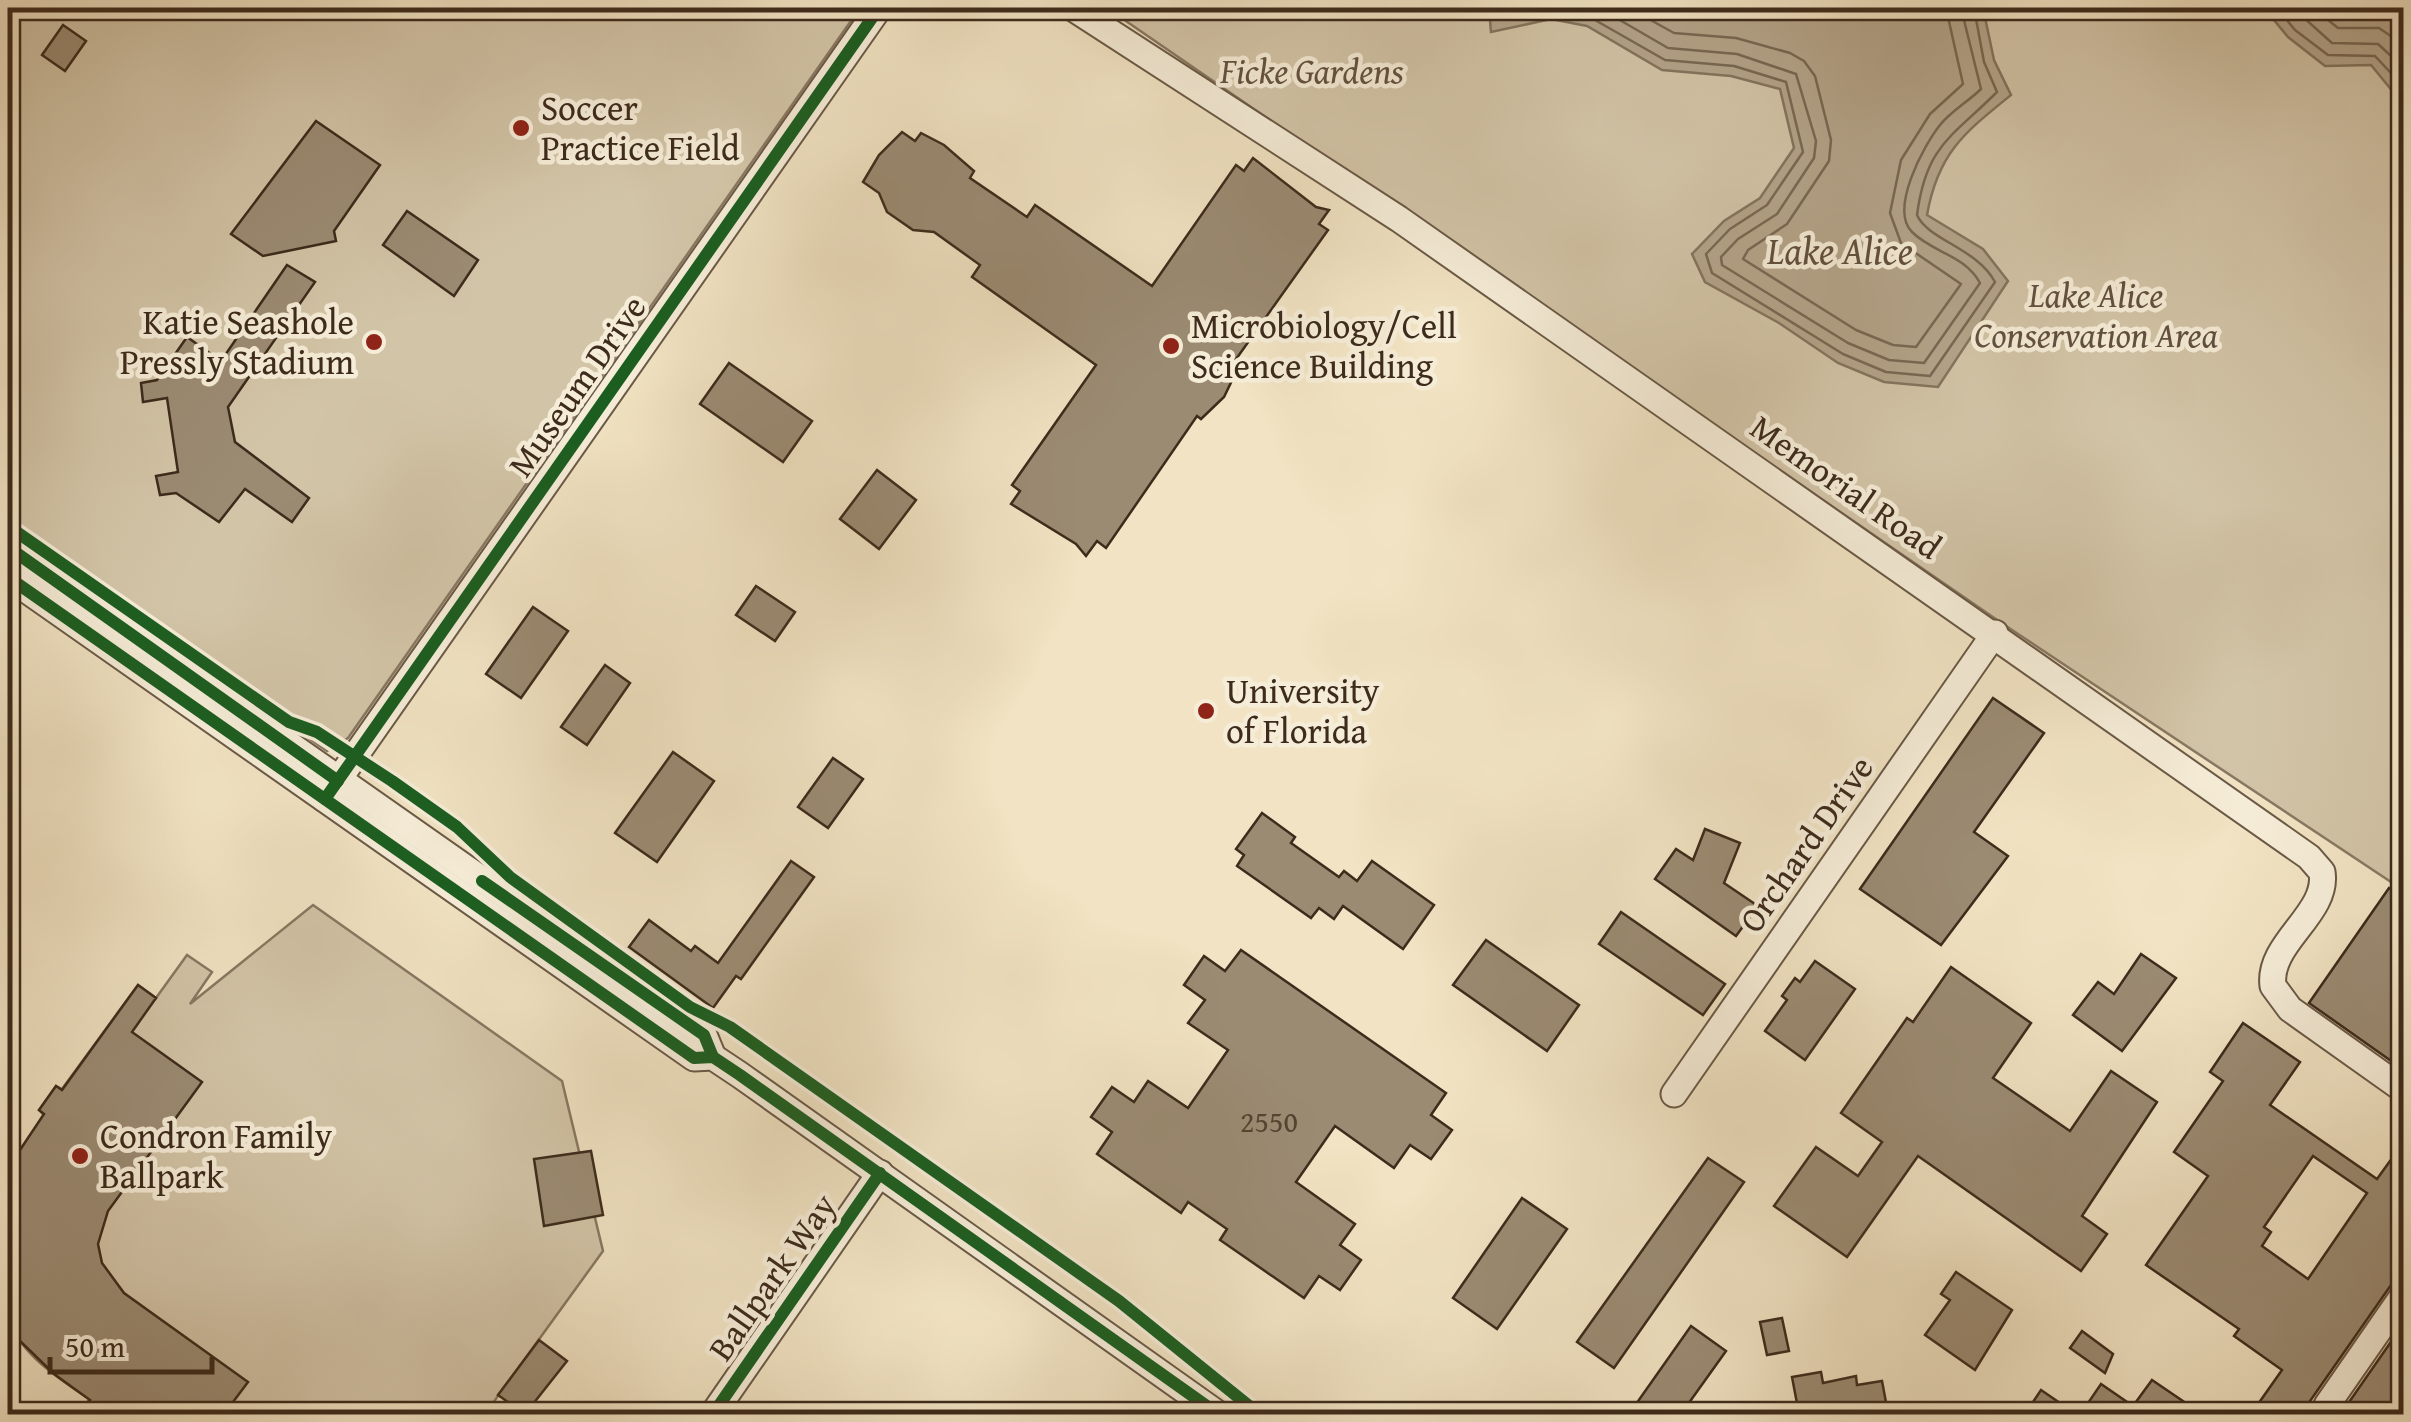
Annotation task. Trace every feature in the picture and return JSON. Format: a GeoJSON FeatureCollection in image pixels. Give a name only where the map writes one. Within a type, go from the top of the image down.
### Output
{"type":"FeatureCollection","features":[{"type":"Feature","properties":{"kind":"street","name":"Museum Drive"},"geometry":{"type":"LineString","coordinates":[[332,790],[879,8]]}},
{"type":"Feature","properties":{"kind":"street","name":"Memorial Road"},"geometry":{"type":"LineString","coordinates":[[1073,8],[1399,219],[1995,634],[2316,864],[2322,872],[2322,890],[2276,960],[2272,986],[2290,1009],[2404,1090]]}},
{"type":"Feature","properties":{"kind":"street"},"geometry":{"type":"LineString","coordinates":[[8,547],[332,790]]}},
{"type":"Feature","properties":{"kind":"street"},"geometry":{"type":"LineString","coordinates":[[8,577],[704,1035],[713,1058],[1218,1414]]}},
{"type":"Feature","properties":{"kind":"street","name":"Orchard Drive"},"geometry":{"type":"LineString","coordinates":[[1674,1094],[1995,634]]}},
{"type":"Feature","properties":{"kind":"street","name":"Ballpark Way"},"geometry":{"type":"LineString","coordinates":[[713,1414],[880,1173]]}},
{"type":"Feature","properties":{"kind":"street"},"geometry":{"type":"LineString","coordinates":[[2326,1405],[2404,1294]]}},
{"type":"Feature","properties":{"kind":"green space"},"geometry":{"type":"Polygon","coordinates":[[[8,8],[860,8],[348,738],[327,751],[8,529],[8,8]]]}},
{"type":"Feature","properties":{"kind":"green space","name":"Lake Alice Conservation Area"},"geometry":{"type":"Polygon","coordinates":[[[1107,8],[2403,8],[2403,890],[2006,626],[1107,8]]]}},
{"type":"Feature","properties":{"kind":"green space"},"geometry":{"type":"Polygon","coordinates":[[[313,905],[562,1081],[603,1251],[485,1414],[99,1414],[86,1405],[89,1399],[29,1353],[8,1315],[8,1275],[12,1274],[8,1168],[44,1115],[39,1110],[56,1086],[62,1089],[138,985],[156,998],[187,955],[212,972],[190,1004],[313,905]]]}},
{"type":"Feature","properties":{"kind":"water","name":"Lake Alice"},"geometry":{"type":"Polygon","coordinates":[[[1489,8],[1983,8],[1994,60],[2011,95],[1967,133],[1946,160],[1927,215],[1983,249],[2008,281],[1938,387],[1884,382],[1838,363],[1779,323],[1705,282],[1692,254],[1724,221],[1760,198],[1794,148],[1780,89],[1731,76],[1662,70],[1587,26],[1551,19],[1491,32],[1489,8]]]}},
{"type":"Feature","properties":{"kind":"water"},"geometry":{"type":"Polygon","coordinates":[[[2264,8],[2403,8],[2403,104],[2371,65],[2325,66],[2288,37],[2264,8]]]}},
{"type":"Feature","properties":{"kind":"building"},"geometry":{"type":"Polygon","coordinates":[[[63,25],[86,41],[65,71],[42,55],[63,25]]]}},
{"type":"Feature","properties":{"kind":"building"},"geometry":{"type":"Polygon","coordinates":[[[316,121],[380,165],[334,231],[336,241],[263,256],[231,234],[316,121]]]}},
{"type":"Feature","properties":{"kind":"building","name":"Microbiology/Cell Science Building"},"geometry":{"type":"Polygon","coordinates":[[[902,132],[915,141],[921,133],[944,145],[974,171],[970,178],[1027,217],[1035,205],[1152,286],[1236,165],[1244,171],[1253,158],[1316,207],[1329,210],[1319,224],[1328,230],[1234,362],[1239,366],[1224,397],[1201,419],[1197,416],[1106,548],[1097,541],[1086,556],[1076,544],[1011,504],[1020,491],[1012,485],[1096,365],[972,277],[980,265],[934,232],[913,230],[887,212],[879,193],[863,182],[879,155],[902,132]]]}},
{"type":"Feature","properties":{"kind":"building"},"geometry":{"type":"Polygon","coordinates":[[[407,211],[478,260],[454,296],[383,245],[407,211]]]}},
{"type":"Feature","properties":{"kind":"building"},"geometry":{"type":"Polygon","coordinates":[[[287,265],[315,282],[228,407],[235,442],[309,498],[292,522],[245,489],[219,522],[176,493],[160,495],[156,476],[178,472],[167,398],[143,402],[141,383],[157,380],[187,337],[221,361],[287,265]]]}},
{"type":"Feature","properties":{"kind":"building"},"geometry":{"type":"Polygon","coordinates":[[[729,363],[812,421],[783,462],[700,404],[729,363]]]}},
{"type":"Feature","properties":{"kind":"building"},"geometry":{"type":"Polygon","coordinates":[[[877,470],[916,500],[879,549],[840,519],[877,470]]]}},
{"type":"Feature","properties":{"kind":"building"},"geometry":{"type":"Polygon","coordinates":[[[756,586],[795,612],[775,641],[736,615],[756,586]]]}},
{"type":"Feature","properties":{"kind":"building"},"geometry":{"type":"Polygon","coordinates":[[[533,607],[568,631],[521,698],[486,674],[533,607]]]}},
{"type":"Feature","properties":{"kind":"building"},"geometry":{"type":"Polygon","coordinates":[[[605,665],[630,683],[587,745],[561,727],[605,665]]]}},
{"type":"Feature","properties":{"kind":"building"},"geometry":{"type":"Polygon","coordinates":[[[1993,698],[2044,733],[1974,832],[2008,856],[1941,945],[1860,889],[1993,698]]]}},
{"type":"Feature","properties":{"kind":"building"},"geometry":{"type":"Polygon","coordinates":[[[673,752],[714,781],[657,862],[615,833],[673,752]]]}},
{"type":"Feature","properties":{"kind":"building"},"geometry":{"type":"Polygon","coordinates":[[[833,758],[863,779],[828,828],[798,807],[833,758]]]}},
{"type":"Feature","properties":{"kind":"building"},"geometry":{"type":"Polygon","coordinates":[[[1262,813],[1295,837],[1291,843],[1339,877],[1344,871],[1357,881],[1372,861],[1434,905],[1403,949],[1343,906],[1334,919],[1319,908],[1311,918],[1237,866],[1244,855],[1236,849],[1262,813]]]}},
{"type":"Feature","properties":{"kind":"building"},"geometry":{"type":"Polygon","coordinates":[[[1705,829],[1740,843],[1724,883],[1758,906],[1736,936],[1655,879],[1676,849],[1693,860],[1705,829]]]}},
{"type":"Feature","properties":{"kind":"building"},"geometry":{"type":"Polygon","coordinates":[[[791,861],[814,877],[741,979],[736,976],[713,1008],[629,947],[649,920],[691,951],[695,946],[718,963],[791,861]]]}},
{"type":"Feature","properties":{"kind":"building"},"geometry":{"type":"Polygon","coordinates":[[[2389,888],[2404,898],[2404,1070],[2309,1003],[2389,888]]]}},
{"type":"Feature","properties":{"kind":"building"},"geometry":{"type":"Polygon","coordinates":[[[1621,912],[1725,984],[1703,1015],[1599,944],[1621,912]]]}},
{"type":"Feature","properties":{"kind":"building"},"geometry":{"type":"Polygon","coordinates":[[[1486,940],[1579,1005],[1547,1051],[1453,985],[1486,940]]]}},
{"type":"Feature","properties":{"kind":"building"},"geometry":{"type":"Polygon","coordinates":[[[1241,950],[1446,1093],[1431,1115],[1452,1130],[1431,1159],[1410,1145],[1394,1168],[1335,1126],[1296,1182],[1355,1224],[1340,1245],[1361,1260],[1340,1290],[1319,1276],[1304,1298],[1220,1240],[1227,1229],[1188,1202],[1181,1213],[1097,1154],[1112,1132],[1091,1117],[1112,1087],[1134,1102],[1148,1081],[1188,1108],[1228,1050],[1188,1023],[1205,1000],[1184,985],[1204,956],[1225,971],[1241,950]]]}},
{"type":"Feature","properties":{"kind":"building"},"geometry":{"type":"Polygon","coordinates":[[[2141,954],[2176,978],[2122,1051],[2073,1015],[2098,982],[2114,994],[2141,954]]]}},
{"type":"Feature","properties":{"kind":"building"},"geometry":{"type":"Polygon","coordinates":[[[1815,961],[1855,989],[1805,1060],[1765,1031],[1787,1000],[1782,996],[1795,978],[1800,982],[1815,961]]]}},
{"type":"Feature","properties":{"kind":"building"},"geometry":{"type":"Polygon","coordinates":[[[1951,967],[2031,1023],[1993,1078],[2070,1131],[2111,1071],[2157,1102],[2082,1216],[2107,1234],[2081,1271],[1918,1156],[1847,1257],[1774,1206],[1816,1147],[1858,1176],[1882,1142],[1841,1113],[1907,1018],[1913,1022],[1951,967]]]}},
{"type":"Feature","properties":{"kind":"building"},"geometry":{"type":"Polygon","coordinates":[[[138,985],[156,998],[132,1032],[202,1082],[108,1211],[98,1244],[102,1263],[124,1293],[248,1382],[224,1414],[99,1414],[86,1405],[90,1400],[54,1374],[20,1341],[8,1315],[8,1168],[44,1114],[39,1110],[56,1086],[62,1090],[138,985]]]}},
{"type":"Feature","properties":{"kind":"building"},"geometry":{"type":"Polygon","coordinates":[[[2243,1023],[2300,1062],[2270,1105],[2377,1179],[2390,1161],[2404,1170],[2404,1278],[2391,1285],[2301,1414],[2267,1414],[2256,1407],[2282,1370],[2234,1336],[2239,1329],[2146,1265],[2208,1176],[2174,1152],[2223,1081],[2210,1072],[2243,1023]],[[2313,1156],[2264,1227],[2271,1232],[2262,1246],[2308,1279],[2367,1193],[2313,1156]]]}},
{"type":"Feature","properties":{"kind":"building"},"geometry":{"type":"Polygon","coordinates":[[[591,1151],[603,1215],[544,1226],[534,1159],[591,1151]]]}},
{"type":"Feature","properties":{"kind":"building"},"geometry":{"type":"Polygon","coordinates":[[[1708,1158],[1744,1182],[1614,1368],[1577,1342],[1708,1158]]]}},
{"type":"Feature","properties":{"kind":"building"},"geometry":{"type":"Polygon","coordinates":[[[1522,1198],[1567,1229],[1497,1329],[1453,1298],[1522,1198]]]}},
{"type":"Feature","properties":{"kind":"building"},"geometry":{"type":"Polygon","coordinates":[[[1956,1272],[2012,1310],[1975,1370],[1925,1335],[1950,1300],[1941,1294],[1956,1272]]]}},
{"type":"Feature","properties":{"kind":"building"},"geometry":{"type":"Polygon","coordinates":[[[1782,1318],[1789,1351],[1767,1355],[1760,1322],[1782,1318]]]}},
{"type":"Feature","properties":{"kind":"building"},"geometry":{"type":"Polygon","coordinates":[[[2404,1323],[2404,1414],[2354,1414],[2345,1408],[2404,1323]]]}},
{"type":"Feature","properties":{"kind":"building"},"geometry":{"type":"Polygon","coordinates":[[[1691,1326],[1726,1351],[1681,1414],[1629,1414],[1691,1326]]]}},
{"type":"Feature","properties":{"kind":"building"},"geometry":{"type":"Polygon","coordinates":[[[2082,1331],[2113,1354],[2105,1373],[2070,1348],[2082,1331]]]}},
{"type":"Feature","properties":{"kind":"building"},"geometry":{"type":"Polygon","coordinates":[[[539,1340],[567,1361],[525,1414],[498,1395],[539,1340]]]}},
{"type":"Feature","properties":{"kind":"building"},"geometry":{"type":"Polygon","coordinates":[[[1821,1372],[1823,1383],[1856,1376],[1857,1385],[1882,1381],[1888,1413],[1799,1414],[1792,1377],[1821,1372]]]}},
{"type":"Feature","properties":{"kind":"building"},"geometry":{"type":"Polygon","coordinates":[[[2152,1380],[2202,1414],[2106,1414],[2088,1403],[2101,1384],[2133,1406],[2152,1380]]]}},
{"type":"Feature","properties":{"kind":"building"},"geometry":{"type":"Polygon","coordinates":[[[2041,1390],[2076,1414],[2039,1414],[2029,1408],[2041,1390]]]}},
{"type":"Feature","properties":{"kind":"cycle path"},"geometry":{"type":"LineString","coordinates":[[325,799],[879,8]]}},
{"type":"Feature","properties":{"kind":"cycle path"},"geometry":{"type":"LineString","coordinates":[[8,526],[289,722],[317,732],[457,827],[510,877],[690,1007],[730,1027],[1119,1301],[1259,1414]]}},
{"type":"Feature","properties":{"kind":"cycle path"},"geometry":{"type":"LineString","coordinates":[[8,547],[338,781]]}},
{"type":"Feature","properties":{"kind":"cycle path"},"geometry":{"type":"LineString","coordinates":[[8,577],[694,1058],[713,1057],[740,1075],[1218,1414]]}},
{"type":"Feature","properties":{"kind":"cycle path"},"geometry":{"type":"LineString","coordinates":[[482,881],[704,1035],[713,1057]]}},
{"type":"Feature","properties":{"kind":"cycle path"},"geometry":{"type":"LineString","coordinates":[[713,1414],[880,1173]]}},
{"type":"Feature","properties":{"kind":"place","name":"Soccer Practice Field"},"geometry":{"type":"Point","coordinates":[521,128]}},
{"type":"Feature","properties":{"kind":"place","name":"Katie Seashole Pressly Stadium"},"geometry":{"type":"Point","coordinates":[374,342]}},
{"type":"Feature","properties":{"kind":"place","name":"Microbiology/Cell Science Building"},"geometry":{"type":"Point","coordinates":[1171,346]}},
{"type":"Feature","properties":{"kind":"place","name":"University of Florida"},"geometry":{"type":"Point","coordinates":[1206,711]}},
{"type":"Feature","properties":{"kind":"place","name":"Condron Family Ballpark"},"geometry":{"type":"Point","coordinates":[80,1156]}},
{"type":"Feature","properties":{"kind":"park label","name":"Ficke Gardens"},"geometry":{"type":"Point","coordinates":[1312,71]}}]}
